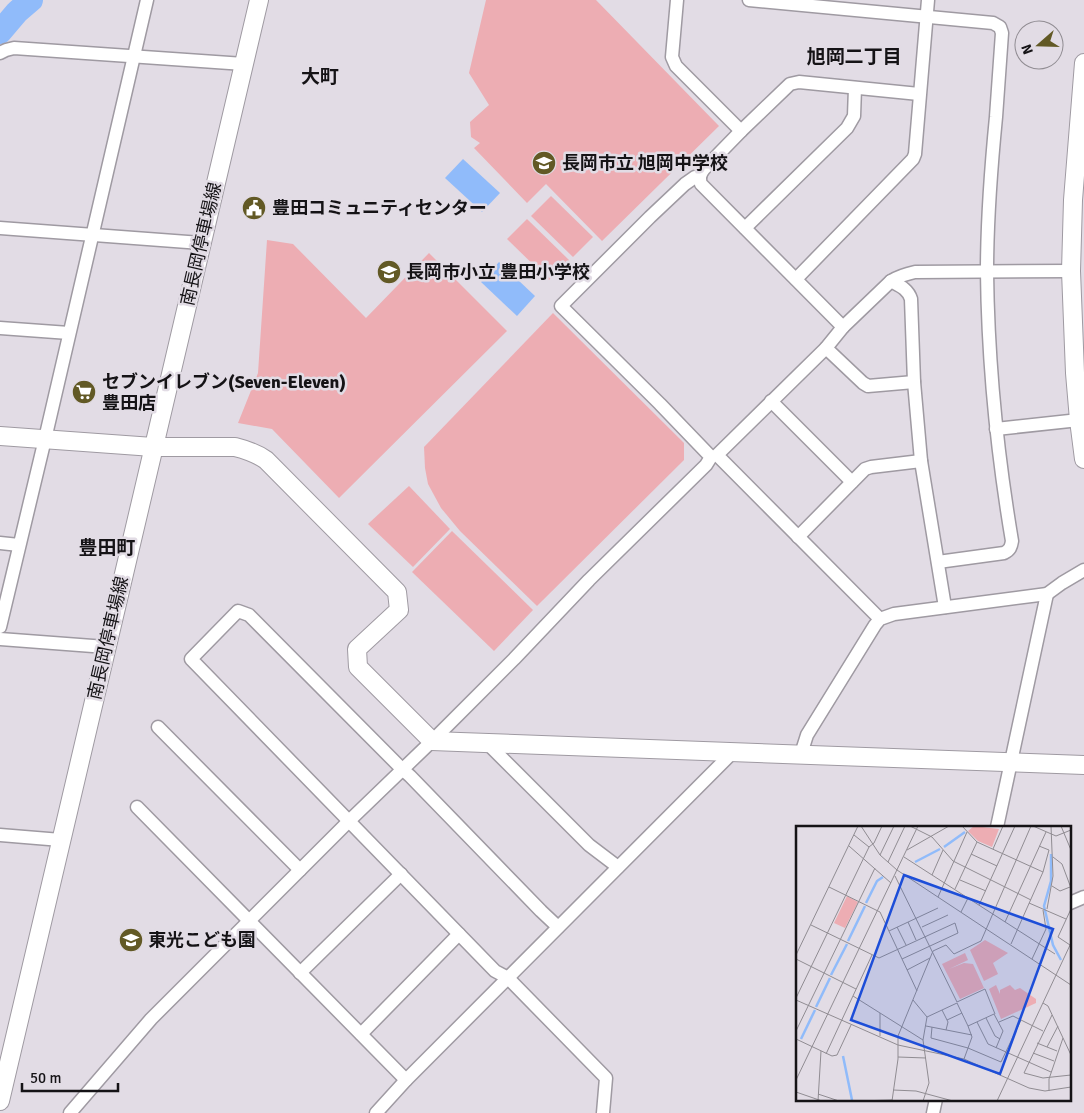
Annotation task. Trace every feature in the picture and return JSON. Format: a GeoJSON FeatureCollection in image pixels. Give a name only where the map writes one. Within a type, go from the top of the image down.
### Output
{"type":"FeatureCollection","features":[{"type":"Feature","properties":{"kind":"street"},"geometry":{"type":"LineString","coordinates":[[0,627],[147,0]]}},
{"type":"Feature","properties":{"kind":"street","name":"南長岡停車場線"},"geometry":{"type":"LineString","coordinates":[[0,1101],[258,0]]}},
{"type":"Feature","properties":{"kind":"street"},"geometry":{"type":"LineString","coordinates":[[677,0],[673,62],[740,131]]}},
{"type":"Feature","properties":{"kind":"street"},"geometry":{"type":"LineString","coordinates":[[749,0],[992,23],[1000,27],[1002,33],[991,167],[988,272],[990,364],[996,430],[1012,547],[1008,552],[1004,553],[938,562]]}},
{"type":"Feature","properties":{"kind":"street"},"geometry":{"type":"LineString","coordinates":[[796,279],[913,159],[915,154],[928,0]]}},
{"type":"Feature","properties":{"kind":"street"},"geometry":{"type":"LineString","coordinates":[[0,54],[14,48],[244,64]]}},
{"type":"Feature","properties":{"kind":"street"},"geometry":{"type":"LineString","coordinates":[[1084,63],[1073,200],[1071,271],[1075,373],[1084,459]]}},
{"type":"Feature","properties":{"kind":"street"},"geometry":{"type":"LineString","coordinates":[[843,327],[701,184],[700,174],[740,131],[794,82],[920,94]]}},
{"type":"Feature","properties":{"kind":"street"},"geometry":{"type":"LineString","coordinates":[[745,228],[847,128],[854,116],[855,88]]}},
{"type":"Feature","properties":{"kind":"street"},"geometry":{"type":"LineString","coordinates":[[700,176],[695,176],[678,191],[561,306],[880,619]]}},
{"type":"Feature","properties":{"kind":"street"},"geometry":{"type":"LineString","coordinates":[[0,228],[201,242]]}},
{"type":"Feature","properties":{"kind":"street"},"geometry":{"type":"LineString","coordinates":[[70,1113],[151,1018],[514,659],[589,580],[826,348],[843,327],[891,281],[898,276],[915,272],[1071,271]]}},
{"type":"Feature","properties":{"kind":"street"},"geometry":{"type":"LineString","coordinates":[[891,281],[905,289],[911,299],[914,382],[921,461],[945,606]]}},
{"type":"Feature","properties":{"kind":"street"},"geometry":{"type":"LineString","coordinates":[[0,328],[69,333]]}},
{"type":"Feature","properties":{"kind":"street"},"geometry":{"type":"LineString","coordinates":[[826,348],[868,386],[914,382]]}},
{"type":"Feature","properties":{"kind":"street"},"geometry":{"type":"LineString","coordinates":[[771,401],[852,482]]}},
{"type":"Feature","properties":{"kind":"street"},"geometry":{"type":"LineString","coordinates":[[996,430],[1079,420]]}},
{"type":"Feature","properties":{"kind":"street"},"geometry":{"type":"LineString","coordinates":[[0,436],[153,447],[236,447],[260,455],[397,592],[399,610],[358,648],[358,667],[432,740],[1084,766]]}},
{"type":"Feature","properties":{"kind":"street"},"geometry":{"type":"LineString","coordinates":[[798,537],[865,469],[921,461]]}},
{"type":"Feature","properties":{"kind":"street"},"geometry":{"type":"LineString","coordinates":[[0,543],[20,544]]}},
{"type":"Feature","properties":{"kind":"street"},"geometry":{"type":"LineString","coordinates":[[802,754],[807,735],[880,619],[894,614],[945,606],[1047,594],[1084,570]]}},
{"type":"Feature","properties":{"kind":"street"},"geometry":{"type":"LineString","coordinates":[[997,826],[1047,594]]}},
{"type":"Feature","properties":{"kind":"street"},"geometry":{"type":"LineString","coordinates":[[558,928],[249,615],[238,611],[191,659],[495,971],[508,978],[606,1078],[602,1113]]}},
{"type":"Feature","properties":{"kind":"street"},"geometry":{"type":"LineString","coordinates":[[0,639],[106,647]]}},
{"type":"Feature","properties":{"kind":"street"},"geometry":{"type":"LineString","coordinates":[[158,727],[300,870]]}},
{"type":"Feature","properties":{"kind":"street"},"geometry":{"type":"LineString","coordinates":[[487,743],[589,845],[618,867]]}},
{"type":"Feature","properties":{"kind":"street"},"geometry":{"type":"LineString","coordinates":[[376,1113],[406,1080],[732,753]]}},
{"type":"Feature","properties":{"kind":"street"},"geometry":{"type":"LineString","coordinates":[[137,807],[406,1080]]}},
{"type":"Feature","properties":{"kind":"street"},"geometry":{"type":"LineString","coordinates":[[0,835],[61,840]]}},
{"type":"Feature","properties":{"kind":"street"},"geometry":{"type":"LineString","coordinates":[[300,973],[401,874]]}},
{"type":"Feature","properties":{"kind":"street"},"geometry":{"type":"LineString","coordinates":[[1072,902],[1084,897]]}},
{"type":"Feature","properties":{"kind":"street"},"geometry":{"type":"LineString","coordinates":[[361,1034],[459,934]]}},
{"type":"Feature","properties":{"kind":"street"},"geometry":{"type":"LineString","coordinates":[[933,1113],[936,1100]]}},
{"type":"Feature","properties":{"kind":"shaded area"},"geometry":{"type":"Polygon","coordinates":[[[486,0],[596,0],[719,126],[602,241],[546,184],[527,203],[474,148],[480,143],[471,137],[470,122],[489,105],[469,73],[486,0]]]}},
{"type":"Feature","properties":{"kind":"shaded area"},"geometry":{"type":"Polygon","coordinates":[[[551,196],[593,237],[573,257],[531,216],[551,196]]]}},
{"type":"Feature","properties":{"kind":"shaded area"},"geometry":{"type":"Polygon","coordinates":[[[527,219],[569,260],[549,280],[507,239],[527,219]]]}},
{"type":"Feature","properties":{"kind":"shaded area"},"geometry":{"type":"Polygon","coordinates":[[[267,240],[293,244],[366,318],[429,253],[507,331],[339,498],[272,429],[238,423],[258,373],[267,240]]]}},
{"type":"Feature","properties":{"kind":"shaded area"},"geometry":{"type":"Polygon","coordinates":[[[553,313],[684,443],[684,460],[537,606],[460,531],[441,508],[428,484],[424,447],[553,313]]]}},
{"type":"Feature","properties":{"kind":"shaded area"},"geometry":{"type":"Polygon","coordinates":[[[409,486],[450,529],[413,567],[368,524],[409,486]]]}},
{"type":"Feature","properties":{"kind":"shaded area"},"geometry":{"type":"Polygon","coordinates":[[[452,531],[533,610],[494,651],[412,572],[452,531]]]}},
{"type":"Feature","properties":{"kind":"water"},"geometry":{"type":"Polygon","coordinates":[[[463,159],[500,193],[482,212],[445,178],[463,159]]]}},
{"type":"Feature","properties":{"kind":"water"},"geometry":{"type":"Polygon","coordinates":[[[499,262],[535,296],[517,316],[481,282],[499,262]]]}},
{"type":"Feature","properties":{"kind":"waterway"},"geometry":{"type":"LineString","coordinates":[[0,32],[17,12],[31,0]]}},
{"type":"Feature","properties":{"kind":"place","name":"長岡市立 旭岡中学校"},"geometry":{"type":"Point","coordinates":[544,163]}},
{"type":"Feature","properties":{"kind":"place","name":"豊田コミュニティセンター"},"geometry":{"type":"Point","coordinates":[254,208]}},
{"type":"Feature","properties":{"kind":"place","name":"長岡市小立 豊田小学校"},"geometry":{"type":"Point","coordinates":[389,272]}},
{"type":"Feature","properties":{"kind":"place","name":"セブンイレブン(Seven-Eleven) 豊田店"},"geometry":{"type":"Point","coordinates":[84,392]}},
{"type":"Feature","properties":{"kind":"place","name":"東光こども園"},"geometry":{"type":"Point","coordinates":[131,940]}},
{"type":"Feature","properties":{"kind":"district","name":"旭岡二丁目"},"geometry":{"type":"Point","coordinates":[854,56]}},
{"type":"Feature","properties":{"kind":"district","name":"大町"},"geometry":{"type":"Point","coordinates":[320,76]}},
{"type":"Feature","properties":{"kind":"district","name":"豊田町"},"geometry":{"type":"Point","coordinates":[107,547]}}]}
